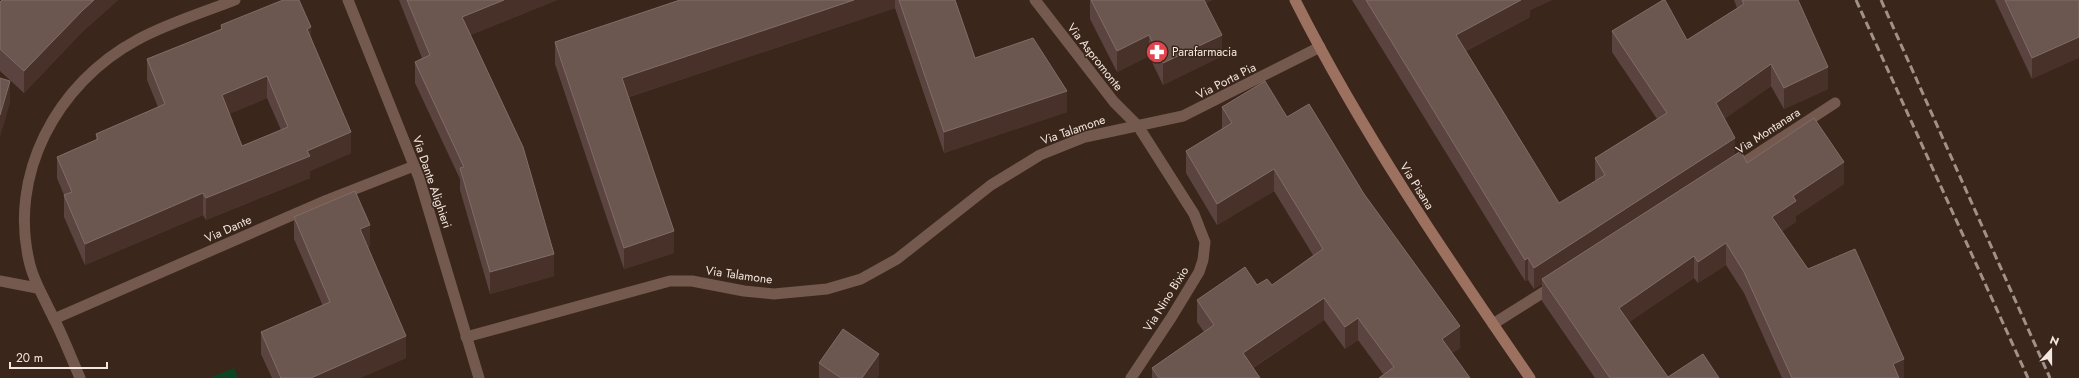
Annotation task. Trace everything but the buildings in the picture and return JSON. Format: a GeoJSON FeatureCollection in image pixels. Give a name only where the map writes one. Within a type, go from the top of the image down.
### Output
{"type":"FeatureCollection","features":[{"type":"Feature","properties":{"kind":"main road","name":"Via Pisana"},"geometry":{"type":"LineString","coordinates":[[1295,0],[1320,47],[1395,176],[1530,378]]}},
{"type":"Feature","properties":{"kind":"street"},"geometry":{"type":"LineString","coordinates":[[80,378],[54,319],[37,288],[28,255],[24,223],[25,196],[29,174],[36,153],[60,107],[89,75],[126,46],[160,29],[235,0]]}},
{"type":"Feature","properties":{"kind":"street","name":"Via Dante Alighieri"},"geometry":{"type":"LineString","coordinates":[[348,0],[414,166],[478,378]]}},
{"type":"Feature","properties":{"kind":"street","name":"Via Aspromonte"},"geometry":{"type":"LineString","coordinates":[[1035,0],[1114,102],[1138,126]]}},
{"type":"Feature","properties":{"kind":"street","name":"Via Porta Pia"},"geometry":{"type":"LineString","coordinates":[[1138,126],[1165,121],[1194,112],[1320,47]]}},
{"type":"Feature","properties":{"kind":"street","name":"Via Montanara"},"geometry":{"type":"LineString","coordinates":[[1722,176],[1835,103]]}},
{"type":"Feature","properties":{"kind":"street","name":"Via Talamone"},"geometry":{"type":"LineString","coordinates":[[466,337],[670,281],[692,281],[744,291],[774,294],[814,291],[849,283],[871,274],[897,259],[991,185],[1033,158],[1085,137],[1138,126]]}},
{"type":"Feature","properties":{"kind":"street","name":"Via Nino Bixio"},"geometry":{"type":"LineString","coordinates":[[1131,378],[1171,318],[1199,272],[1205,249],[1200,228],[1194,214],[1138,126]]}},
{"type":"Feature","properties":{"kind":"street","name":"Via Dante"},"geometry":{"type":"LineString","coordinates":[[54,319],[320,203],[414,166]]}},
{"type":"Feature","properties":{"kind":"street"},"geometry":{"type":"LineString","coordinates":[[1493,324],[1562,280]]}},
{"type":"Feature","properties":{"kind":"street"},"geometry":{"type":"LineString","coordinates":[[0,281],[37,288]]}},
{"type":"Feature","properties":{"kind":"green space"},"geometry":{"type":"Polygon","coordinates":[[[234,368],[238,378],[209,378],[234,368]]]}},
{"type":"Feature","properties":{"kind":"railway"},"geometry":{"type":"LineString","coordinates":[[1856,0],[2028,378]]}},
{"type":"Feature","properties":{"kind":"railway"},"geometry":{"type":"LineString","coordinates":[[1881,0],[2050,378]]}},
{"type":"Feature","properties":{"kind":"place","name":"Parafarmacia"},"geometry":{"type":"Point","coordinates":[1157,52]}}]}
